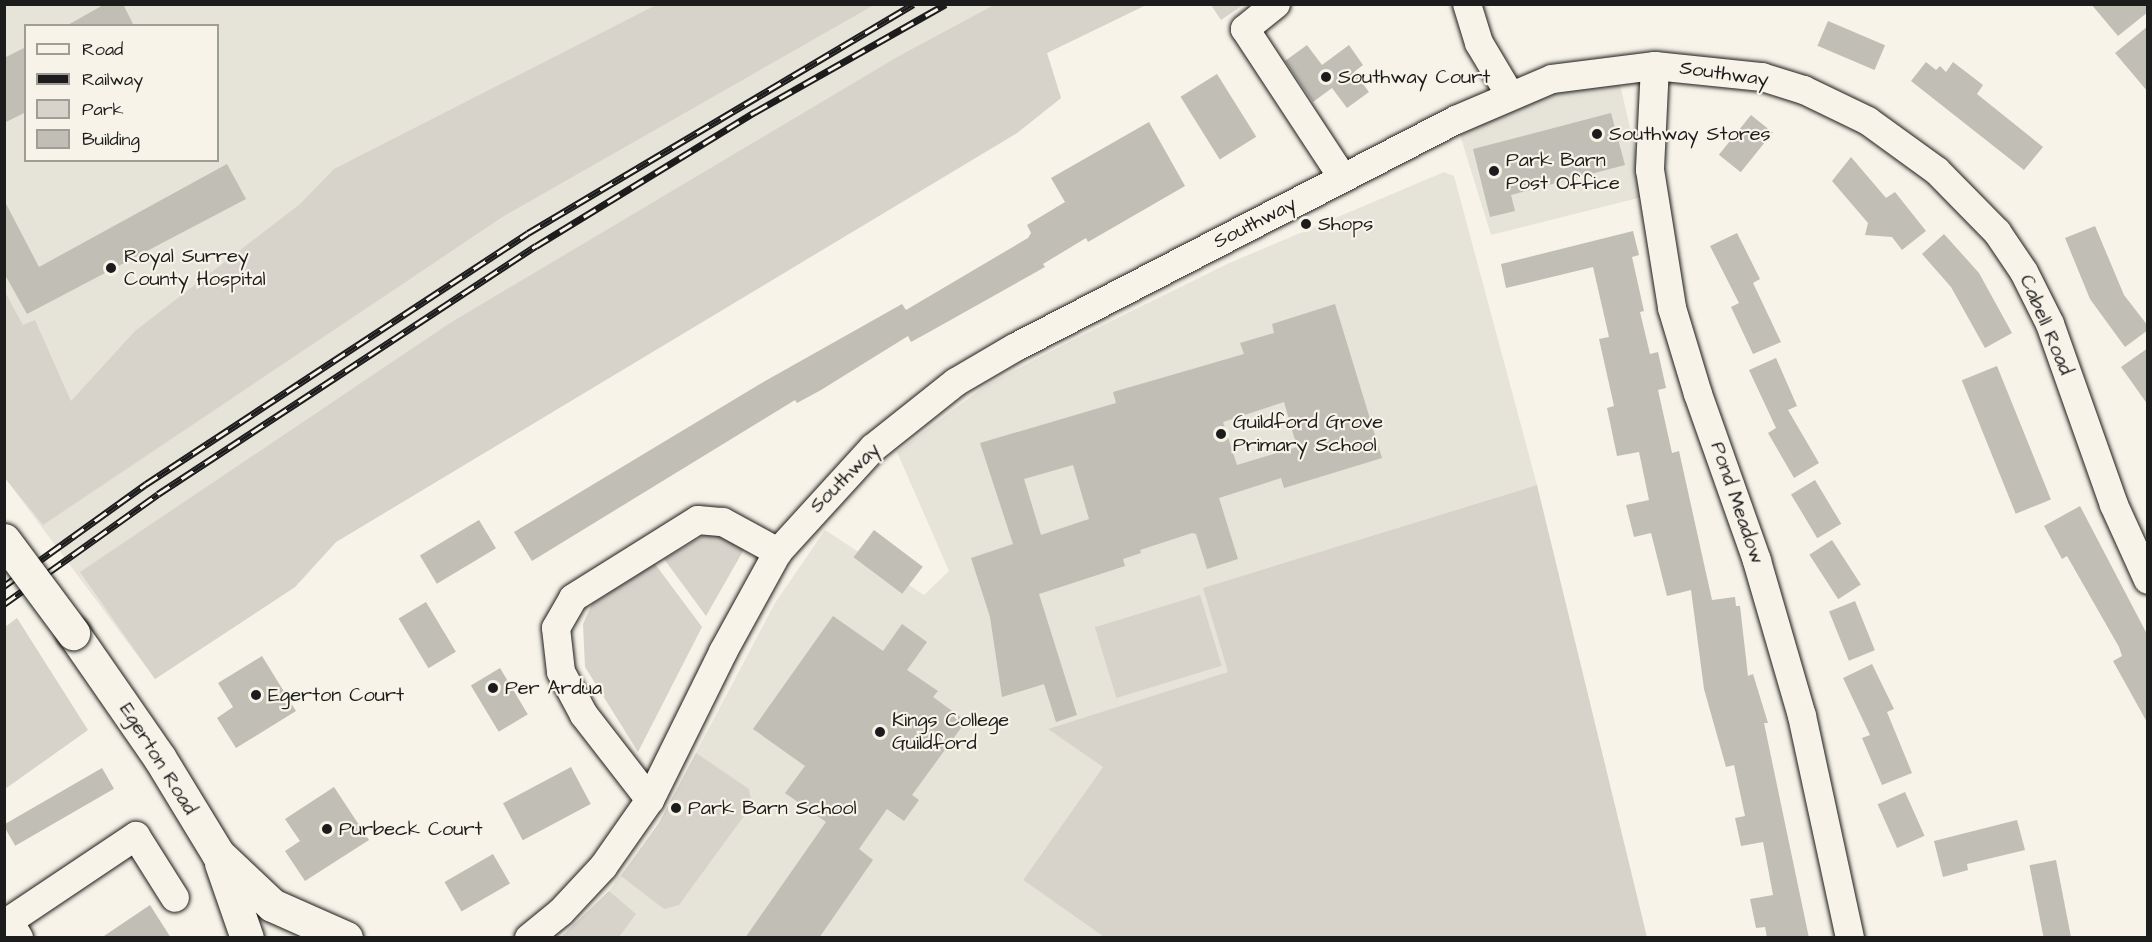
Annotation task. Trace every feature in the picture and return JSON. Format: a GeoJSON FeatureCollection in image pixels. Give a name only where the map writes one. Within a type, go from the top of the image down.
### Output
{"type":"FeatureCollection","features":[{"type":"Feature","properties":{"kind":"street"},"geometry":{"type":"LineString","coordinates":[[1276,4],[1245,29],[1343,178]]}},
{"type":"Feature","properties":{"kind":"street"},"geometry":{"type":"LineString","coordinates":[[1467,4],[1479,43],[1510,95]]}},
{"type":"Feature","properties":{"kind":"street","name":"Southway"},"geometry":{"type":"LineString","coordinates":[[529,938],[561,912],[603,867],[650,800],[723,652],[778,552],[873,448],[956,382],[1016,347],[1343,178],[1510,95],[1562,77],[1655,66],[1720,70],[1804,90]]}},
{"type":"Feature","properties":{"kind":"street","name":"Pond Meadow"},"geometry":{"type":"LineString","coordinates":[[1655,66],[1650,170],[1672,308],[1698,394],[1758,561],[1802,716],[1850,938]]}},
{"type":"Feature","properties":{"kind":"street","name":"Cabell Road"},"geometry":{"type":"LineString","coordinates":[[1804,90],[1868,121],[1937,171],[1996,232],[2024,272],[2050,324],[2114,505],[2148,580]]}},
{"type":"Feature","properties":{"kind":"street"},"geometry":{"type":"LineString","coordinates":[[650,800],[584,715],[561,672],[556,628],[573,598],[698,520],[723,522],[778,552]]}},
{"type":"Feature","properties":{"kind":"street","name":"Egerton Road"},"geometry":{"type":"LineString","coordinates":[[4,540],[73,633],[159,757],[218,854],[272,904],[346,938]]}},
{"type":"Feature","properties":{"kind":"street"},"geometry":{"type":"LineString","coordinates":[[11,924],[136,836],[175,898]]}},
{"type":"Feature","properties":{"kind":"street"},"geometry":{"type":"LineString","coordinates":[[218,854],[248,938]]}},
{"type":"Feature","properties":{"kind":"shaded area"},"geometry":{"type":"Polygon","coordinates":[[[5,5],[1146,5],[1047,53],[1061,98],[1017,133],[336,542],[295,587],[155,679],[5,478],[5,5]]]}},
{"type":"Feature","properties":{"kind":"shaded area"},"geometry":{"type":"Polygon","coordinates":[[[1618,76],[1646,196],[1491,235],[1460,135],[1549,88],[1618,76]]]}},
{"type":"Feature","properties":{"kind":"shaded area","name":"Guildford Grove Primary School"},"geometry":{"type":"Polygon","coordinates":[[[1444,172],[1454,176],[1537,485],[1204,588],[1229,672],[1049,729],[1103,767],[1023,880],[1104,937],[561,938],[609,891],[659,823],[775,603],[825,530],[924,595],[949,571],[897,452],[985,386],[1071,341],[1227,264],[1444,172]]]}},
{"type":"Feature","properties":{"kind":"green space"},"geometry":{"type":"Polygon","coordinates":[[[656,5],[874,5],[504,216],[43,525],[5,478],[5,292],[23,325],[35,320],[71,401],[135,331],[300,204],[334,169],[656,5]]]}},
{"type":"Feature","properties":{"kind":"green space"},"geometry":{"type":"Polygon","coordinates":[[[994,5],[1146,5],[1047,53],[1061,98],[1017,133],[336,542],[295,587],[155,679],[80,572],[450,323],[899,56],[994,5]]]}},
{"type":"Feature","properties":{"kind":"green space"},"geometry":{"type":"Polygon","coordinates":[[[1211,5],[1243,5],[1221,20],[1211,5]]]}},
{"type":"Feature","properties":{"kind":"green space"},"geometry":{"type":"Polygon","coordinates":[[[1537,485],[1647,937],[1104,937],[1023,880],[1103,767],[1048,729],[1228,672],[1203,588],[1537,485]]]}},
{"type":"Feature","properties":{"kind":"green space"},"geometry":{"type":"Polygon","coordinates":[[[721,533],[746,546],[706,616],[664,559],[705,535],[721,533]]]}},
{"type":"Feature","properties":{"kind":"green space"},"geometry":{"type":"Polygon","coordinates":[[[655,564],[702,627],[638,752],[585,667],[583,624],[592,604],[655,564]]]}},
{"type":"Feature","properties":{"kind":"green space"},"geometry":{"type":"Polygon","coordinates":[[[1200,595],[1222,666],[1116,698],[1095,627],[1200,595]]]}},
{"type":"Feature","properties":{"kind":"green space"},"geometry":{"type":"Polygon","coordinates":[[[17,618],[88,730],[5,789],[5,627],[17,618]]]}},
{"type":"Feature","properties":{"kind":"green space"},"geometry":{"type":"Polygon","coordinates":[[[696,753],[749,789],[752,805],[679,905],[664,909],[621,876],[659,823],[696,753]]]}},
{"type":"Feature","properties":{"kind":"green space"},"geometry":{"type":"Polygon","coordinates":[[[609,891],[636,914],[619,937],[561,937],[609,891]]]}},
{"type":"Feature","properties":{"kind":"building"},"geometry":{"type":"Polygon","coordinates":[[[105,4],[123,4],[133,24],[70,24],[105,4]]]}},
{"type":"Feature","properties":{"kind":"building"},"geometry":{"type":"Polygon","coordinates":[[[2091,4],[2148,4],[2148,12],[2118,36],[2091,4]]]}},
{"type":"Feature","properties":{"kind":"building"},"geometry":{"type":"Polygon","coordinates":[[[1828,21],[1885,45],[1875,70],[1817,46],[1828,21]]]}},
{"type":"Feature","properties":{"kind":"building"},"geometry":{"type":"Polygon","coordinates":[[[2148,26],[2148,92],[2115,53],[2148,26]]]}},
{"type":"Feature","properties":{"kind":"building","name":"Southway Court"},"geometry":{"type":"Polygon","coordinates":[[[1307,45],[1322,65],[1349,45],[1363,65],[1354,72],[1369,92],[1347,108],[1332,88],[1313,102],[1285,61],[1307,45]]]}},
{"type":"Feature","properties":{"kind":"building"},"geometry":{"type":"Polygon","coordinates":[[[24,48],[24,113],[4,123],[4,58],[24,48]]]}},
{"type":"Feature","properties":{"kind":"building"},"geometry":{"type":"Polygon","coordinates":[[[1926,62],[1936,70],[1940,66],[1946,72],[1953,62],[1983,85],[1977,94],[2043,147],[2024,170],[1911,81],[1926,62]]]}},
{"type":"Feature","properties":{"kind":"building"},"geometry":{"type":"Polygon","coordinates":[[[1217,74],[1256,137],[1220,160],[1181,97],[1217,74]]]}},
{"type":"Feature","properties":{"kind":"building"},"geometry":{"type":"Polygon","coordinates":[[[1611,113],[1625,165],[1511,195],[1515,211],[1490,217],[1473,149],[1611,113]]]}},
{"type":"Feature","properties":{"kind":"building"},"geometry":{"type":"Polygon","coordinates":[[[1751,115],[1773,133],[1741,172],[1719,155],[1751,115]]]}},
{"type":"Feature","properties":{"kind":"building"},"geometry":{"type":"Polygon","coordinates":[[[1149,122],[1185,186],[1088,242],[1086,238],[1043,264],[1045,267],[911,342],[908,336],[821,390],[797,403],[795,400],[532,561],[514,532],[760,384],[902,304],[906,310],[1028,238],[1031,233],[1027,225],[1065,202],[1051,178],[1149,122]]]}},
{"type":"Feature","properties":{"kind":"building"},"geometry":{"type":"Polygon","coordinates":[[[1851,157],[1886,198],[1895,192],[1926,231],[1902,250],[1892,237],[1865,235],[1868,223],[1832,181],[1851,157]]]}},
{"type":"Feature","properties":{"kind":"building"},"geometry":{"type":"Polygon","coordinates":[[[227,164],[246,199],[27,314],[4,273],[4,200],[39,267],[227,164]]]}},
{"type":"Feature","properties":{"kind":"building"},"geometry":{"type":"Polygon","coordinates":[[[2095,226],[2124,295],[2148,326],[2148,330],[2125,347],[2090,299],[2065,238],[2095,226]]]}},
{"type":"Feature","properties":{"kind":"building"},"geometry":{"type":"Polygon","coordinates":[[[1633,231],[1639,255],[1632,257],[1644,311],[1640,312],[1650,354],[1658,352],[1666,388],[1658,390],[1672,453],[1679,451],[1712,600],[1735,597],[1736,606],[1740,606],[1748,676],[1753,674],[1768,723],[1764,723],[1809,938],[1767,938],[1765,927],[1756,928],[1750,899],[1773,895],[1763,842],[1741,846],[1735,818],[1745,816],[1734,765],[1726,767],[1704,689],[1691,590],[1667,596],[1651,533],[1634,537],[1626,505],[1649,500],[1639,452],[1617,456],[1607,408],[1614,406],[1599,339],[1609,337],[1593,267],[1506,288],[1501,264],[1633,231]]]}},
{"type":"Feature","properties":{"kind":"building"},"geometry":{"type":"Polygon","coordinates":[[[1737,233],[1760,279],[1753,283],[1781,342],[1753,354],[1731,307],[1739,303],[1710,246],[1737,233]]]}},
{"type":"Feature","properties":{"kind":"building"},"geometry":{"type":"Polygon","coordinates":[[[1944,234],[1979,273],[2012,333],[1985,348],[1951,287],[1922,254],[1944,234]]]}},
{"type":"Feature","properties":{"kind":"building"},"geometry":{"type":"Polygon","coordinates":[[[1335,304],[1382,458],[1284,488],[1281,478],[1219,498],[1238,559],[1207,569],[1196,534],[1192,533],[1140,550],[1141,553],[1123,559],[1125,566],[1039,594],[1077,715],[1056,722],[1044,684],[1002,697],[990,617],[971,558],[1013,544],[980,443],[1116,403],[1113,392],[1244,354],[1240,343],[1274,333],[1272,324],[1335,304]],[[1284,402],[1223,422],[1237,465],[1297,447],[1284,402]],[[1073,465],[1024,479],[1041,535],[1089,519],[1073,465]]]}},
{"type":"Feature","properties":{"kind":"building"},"geometry":{"type":"Polygon","coordinates":[[[2148,348],[2148,405],[2121,367],[2148,348]]]}},
{"type":"Feature","properties":{"kind":"building"},"geometry":{"type":"Polygon","coordinates":[[[1776,358],[1797,406],[1788,410],[1819,463],[1794,478],[1768,433],[1776,428],[1749,370],[1776,358]]]}},
{"type":"Feature","properties":{"kind":"building"},"geometry":{"type":"Polygon","coordinates":[[[1997,366],[2051,500],[2016,514],[1962,380],[1997,366]]]}},
{"type":"Feature","properties":{"kind":"building"},"geometry":{"type":"Polygon","coordinates":[[[1815,480],[1841,524],[1817,538],[1791,494],[1815,480]]]}},
{"type":"Feature","properties":{"kind":"building"},"geometry":{"type":"Polygon","coordinates":[[[2080,506],[2148,636],[2148,724],[2113,661],[2122,656],[2119,647],[2067,556],[2062,559],[2044,526],[2080,506]]]}},
{"type":"Feature","properties":{"kind":"building"},"geometry":{"type":"Polygon","coordinates":[[[479,520],[496,548],[437,584],[420,556],[479,520]]]}},
{"type":"Feature","properties":{"kind":"building"},"geometry":{"type":"Polygon","coordinates":[[[874,530],[923,567],[902,594],[854,557],[874,530]]]}},
{"type":"Feature","properties":{"kind":"building"},"geometry":{"type":"Polygon","coordinates":[[[1832,540],[1861,584],[1838,599],[1809,555],[1832,540]]]}},
{"type":"Feature","properties":{"kind":"building"},"geometry":{"type":"Polygon","coordinates":[[[1855,601],[1875,650],[1849,661],[1829,611],[1855,601]]]}},
{"type":"Feature","properties":{"kind":"building"},"geometry":{"type":"Polygon","coordinates":[[[426,602],[456,652],[428,668],[399,618],[426,602]]]}},
{"type":"Feature","properties":{"kind":"building"},"geometry":{"type":"Polygon","coordinates":[[[833,616],[883,651],[902,624],[927,642],[907,670],[938,691],[933,697],[966,721],[912,795],[919,800],[904,821],[887,809],[859,849],[873,860],[819,938],[745,938],[826,822],[785,793],[805,766],[753,729],[833,616]]]}},
{"type":"Feature","properties":{"kind":"building","name":"Egerton Court"},"geometry":{"type":"Polygon","coordinates":[[[262,656],[296,711],[236,748],[217,718],[233,707],[218,683],[262,656]]]}},
{"type":"Feature","properties":{"kind":"building"},"geometry":{"type":"Polygon","coordinates":[[[1872,664],[1894,709],[1887,712],[1912,773],[1882,785],[1862,738],[1870,735],[1843,678],[1872,664]]]}},
{"type":"Feature","properties":{"kind":"building"},"geometry":{"type":"Polygon","coordinates":[[[500,668],[528,714],[499,732],[471,686],[500,668]]]}},
{"type":"Feature","properties":{"kind":"building"},"geometry":{"type":"Polygon","coordinates":[[[571,767],[591,804],[523,840],[503,803],[571,767]]]}},
{"type":"Feature","properties":{"kind":"building"},"geometry":{"type":"Polygon","coordinates":[[[102,768],[114,789],[15,846],[4,825],[102,768]]]}},
{"type":"Feature","properties":{"kind":"building","name":"Purbeck Court"},"geometry":{"type":"Polygon","coordinates":[[[334,787],[369,840],[305,881],[285,851],[300,841],[285,819],[334,787]]]}},
{"type":"Feature","properties":{"kind":"building"},"geometry":{"type":"Polygon","coordinates":[[[1905,792],[1925,836],[1897,848],[1878,804],[1905,792]]]}},
{"type":"Feature","properties":{"kind":"building"},"geometry":{"type":"Polygon","coordinates":[[[2017,820],[2025,850],[1967,864],[1968,870],[1943,877],[1934,841],[2017,820]]]}},
{"type":"Feature","properties":{"kind":"building"},"geometry":{"type":"Polygon","coordinates":[[[493,854],[510,883],[462,911],[445,882],[493,854]]]}},
{"type":"Feature","properties":{"kind":"building"},"geometry":{"type":"Polygon","coordinates":[[[2056,860],[2071,938],[2044,938],[2029,865],[2056,860]]]}},
{"type":"Feature","properties":{"kind":"building"},"geometry":{"type":"Polygon","coordinates":[[[150,905],[171,938],[101,938],[150,905]]]}},
{"type":"Feature","properties":{"kind":"railway"},"geometry":{"type":"LineString","coordinates":[[4,586],[146,484],[528,233],[913,4]]}},
{"type":"Feature","properties":{"kind":"railway"},"geometry":{"type":"LineString","coordinates":[[4,604],[158,494],[536,246],[755,112],[946,4]]}},
{"type":"Feature","properties":{"kind":"place","name":"Southway Court"},"geometry":{"type":"Point","coordinates":[1326,77]}},
{"type":"Feature","properties":{"kind":"place","name":"Southway Stores"},"geometry":{"type":"Point","coordinates":[1597,134]}},
{"type":"Feature","properties":{"kind":"place","name":"Park Barn Post Office"},"geometry":{"type":"Point","coordinates":[1494,171]}},
{"type":"Feature","properties":{"kind":"place","name":"Shops"},"geometry":{"type":"Point","coordinates":[1306,224]}},
{"type":"Feature","properties":{"kind":"place","name":"Royal Surrey County Hospital"},"geometry":{"type":"Point","coordinates":[111,268]}},
{"type":"Feature","properties":{"kind":"place","name":"Guildford Grove Primary School"},"geometry":{"type":"Point","coordinates":[1221,434]}},
{"type":"Feature","properties":{"kind":"place","name":"Per Ardua"},"geometry":{"type":"Point","coordinates":[493,688]}},
{"type":"Feature","properties":{"kind":"place","name":"Egerton Court"},"geometry":{"type":"Point","coordinates":[256,695]}},
{"type":"Feature","properties":{"kind":"place","name":"Kings College Guildford"},"geometry":{"type":"Point","coordinates":[880,732]}},
{"type":"Feature","properties":{"kind":"place","name":"Park Barn School"},"geometry":{"type":"Point","coordinates":[676,808]}},
{"type":"Feature","properties":{"kind":"place","name":"Purbeck Court"},"geometry":{"type":"Point","coordinates":[327,829]}}]}
